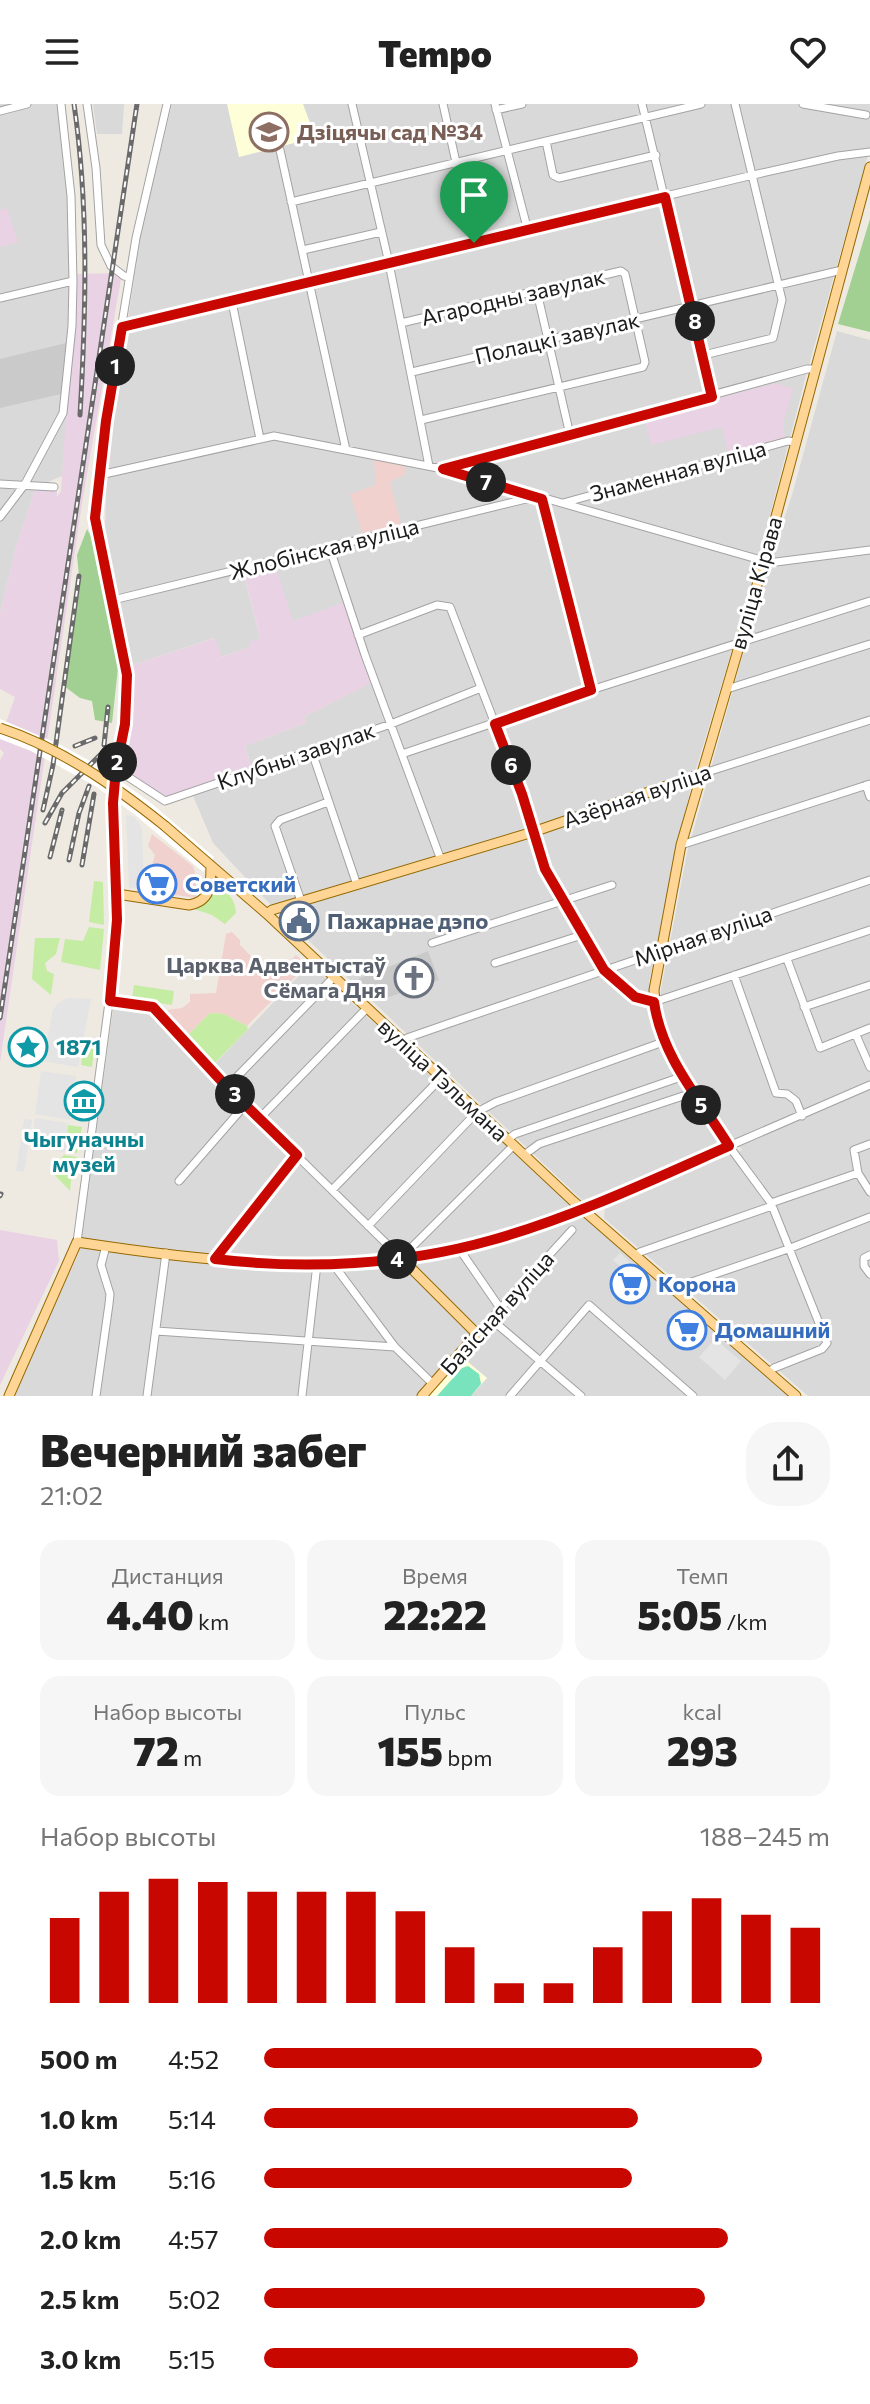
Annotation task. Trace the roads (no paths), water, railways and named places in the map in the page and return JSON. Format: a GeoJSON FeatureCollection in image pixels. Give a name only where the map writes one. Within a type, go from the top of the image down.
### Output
{"type":"FeatureCollection","features":[{"type":"Feature","properties":{"kind":"main road","name":"вуліца Кірава"},"geometry":{"type":"LineString","coordinates":[[654,1002],[681,845],[764,561],[870,167]]}},
{"type":"Feature","properties":{"kind":"main road","name":"вуліца Тэльмана"},"geometry":{"type":"LineString","coordinates":[[0,728],[51,750],[101,778],[145,810],[267,914],[582,1209],[796,1396]]}},
{"type":"Feature","properties":{"kind":"main road","name":"Азёрная вуліца"},"geometry":{"type":"LineString","coordinates":[[267,914],[301,901],[533,832],[701,774]]}},
{"type":"Feature","properties":{"kind":"main road"},"geometry":{"type":"LineString","coordinates":[[117,894],[196,904],[208,895],[210,865]]}},
{"type":"Feature","properties":{"kind":"main road"},"geometry":{"type":"LineString","coordinates":[[9,1396],[77,1242],[215,1259],[333,1264],[401,1258],[490,1241],[582,1209],[729,1146],[681,1077],[656,1015],[654,1002]]}},
{"type":"Feature","properties":{"kind":"main road"},"geometry":{"type":"LineString","coordinates":[[401,1258],[477,1334]]}},
{"type":"Feature","properties":{"kind":"main road","name":"Базісная вуліца"},"geometry":{"type":"LineString","coordinates":[[422,1396],[477,1334]]}},
{"type":"Feature","properties":{"kind":"street"},"geometry":{"type":"LineString","coordinates":[[0,111],[27,104]]}},
{"type":"Feature","properties":{"kind":"street"},"geometry":{"type":"LineString","coordinates":[[0,517],[25,484],[63,413],[72,326],[73,281],[71,196],[61,104]]}},
{"type":"Feature","properties":{"kind":"street"},"geometry":{"type":"LineString","coordinates":[[87,104],[96,168],[101,245],[111,266],[129,277]]}},
{"type":"Feature","properties":{"kind":"street"},"geometry":{"type":"LineString","coordinates":[[77,1242],[110,1001],[117,920],[113,807],[116,769],[125,724],[127,675],[95,518],[129,277],[167,104]]}},
{"type":"Feature","properties":{"kind":"street"},"geometry":{"type":"LineString","coordinates":[[352,104],[389,263],[429,466]]}},
{"type":"Feature","properties":{"kind":"street"},"geometry":{"type":"LineString","coordinates":[[443,104],[474,243]]}},
{"type":"Feature","properties":{"kind":"street"},"geometry":{"type":"LineString","coordinates":[[522,104],[495,107],[528,231]]}},
{"type":"Feature","properties":{"kind":"street"},"geometry":{"type":"LineString","coordinates":[[642,104],[712,397]]}},
{"type":"Feature","properties":{"kind":"street"},"geometry":{"type":"LineString","coordinates":[[291,202],[701,104]]}},
{"type":"Feature","properties":{"kind":"street"},"geometry":{"type":"LineString","coordinates":[[704,355],[773,338],[782,304],[735,104]]}},
{"type":"Feature","properties":{"kind":"street"},"geometry":{"type":"LineString","coordinates":[[803,104],[866,115]]}},
{"type":"Feature","properties":{"kind":"street"},"geometry":{"type":"LineString","coordinates":[[546,141],[553,175],[559,178],[656,155]]}},
{"type":"Feature","properties":{"kind":"street"},"geometry":{"type":"LineString","coordinates":[[280,150],[346,450]]}},
{"type":"Feature","properties":{"kind":"street"},"geometry":{"type":"LineString","coordinates":[[122,327],[753,175],[870,152]]}},
{"type":"Feature","properties":{"kind":"street"},"geometry":{"type":"LineString","coordinates":[[303,250],[381,232]]}},
{"type":"Feature","properties":{"kind":"street","name":"Полацкі завулак"},"geometry":{"type":"LineString","coordinates":[[412,372],[842,270]]}},
{"type":"Feature","properties":{"kind":"street","name":"Агародны завулак"},"geometry":{"type":"LineString","coordinates":[[401,323],[623,272],[636,319]]}},
{"type":"Feature","properties":{"kind":"street"},"geometry":{"type":"LineString","coordinates":[[0,298],[73,281]]}},
{"type":"Feature","properties":{"kind":"street"},"geometry":{"type":"LineString","coordinates":[[537,292],[570,435]]}},
{"type":"Feature","properties":{"kind":"street"},"geometry":{"type":"LineString","coordinates":[[232,302],[260,439]]}},
{"type":"Feature","properties":{"kind":"street"},"geometry":{"type":"LineString","coordinates":[[421,420],[645,365],[636,319]]}},
{"type":"Feature","properties":{"kind":"street"},"geometry":{"type":"LineString","coordinates":[[443,469],[815,369]]}},
{"type":"Feature","properties":{"kind":"street"},"geometry":{"type":"LineString","coordinates":[[100,475],[274,436],[443,469],[764,561],[870,550]]}},
{"type":"Feature","properties":{"kind":"street","name":"Знаменная вуліца"},"geometry":{"type":"LineString","coordinates":[[561,503],[788,441],[795,442]]}},
{"type":"Feature","properties":{"kind":"street"},"geometry":{"type":"LineString","coordinates":[[0,484],[54,487]]}},
{"type":"Feature","properties":{"kind":"street"},"geometry":{"type":"LineString","coordinates":[[538,498],[591,690]]}},
{"type":"Feature","properties":{"kind":"street","name":"Жлобінская вуліца"},"geometry":{"type":"LineString","coordinates":[[113,600],[538,498]]}},
{"type":"Feature","properties":{"kind":"street"},"geometry":{"type":"LineString","coordinates":[[330,549],[358,635],[441,860]]}},
{"type":"Feature","properties":{"kind":"street"},"geometry":{"type":"LineString","coordinates":[[402,754],[870,601]]}},
{"type":"Feature","properties":{"kind":"street"},"geometry":{"type":"LineString","coordinates":[[358,635],[437,605],[450,607],[522,794],[545,869],[604,970],[635,997],[654,1002],[870,930]]}},
{"type":"Feature","properties":{"kind":"street"},"geometry":{"type":"LineString","coordinates":[[727,689],[870,644]]}},
{"type":"Feature","properties":{"kind":"street","name":"Клубны завулак"},"geometry":{"type":"LineString","coordinates":[[116,769],[165,801],[391,724],[481,688]]}},
{"type":"Feature","properties":{"kind":"street","name":"Азёрная вуліца"},"geometry":{"type":"LineString","coordinates":[[701,774],[870,720]]}},
{"type":"Feature","properties":{"kind":"street"},"geometry":{"type":"LineString","coordinates":[[312,752],[357,885]]}},
{"type":"Feature","properties":{"kind":"street"},"geometry":{"type":"LineString","coordinates":[[681,845],[868,784],[870,797]]}},
{"type":"Feature","properties":{"kind":"street"},"geometry":{"type":"LineString","coordinates":[[301,901],[275,826],[280,820],[328,802]]}},
{"type":"Feature","properties":{"kind":"street","name":"Мірная вуліца"},"geometry":{"type":"LineString","coordinates":[[403,1043],[407,1038],[870,880]]}},
{"type":"Feature","properties":{"kind":"street"},"geometry":{"type":"LineString","coordinates":[[432,943],[612,885]]}},
{"type":"Feature","properties":{"kind":"street"},"geometry":{"type":"LineString","coordinates":[[495,963],[585,934]]}},
{"type":"Feature","properties":{"kind":"street"},"geometry":{"type":"LineString","coordinates":[[787,959],[820,1048],[870,1028]]}},
{"type":"Feature","properties":{"kind":"street"},"geometry":{"type":"LineString","coordinates":[[734,975],[776,1093],[787,1094],[796,1101],[802,1116]]}},
{"type":"Feature","properties":{"kind":"street"},"geometry":{"type":"LineString","coordinates":[[227,1087],[333,978]]}},
{"type":"Feature","properties":{"kind":"street"},"geometry":{"type":"LineString","coordinates":[[804,1007],[870,985]]}},
{"type":"Feature","properties":{"kind":"street"},"geometry":{"type":"LineString","coordinates":[[110,1001],[153,1007],[227,1087],[401,1258],[510,1143],[515,1134],[681,1077]]}},
{"type":"Feature","properties":{"kind":"street"},"geometry":{"type":"LineString","coordinates":[[259,1119],[366,1009]]}},
{"type":"Feature","properties":{"kind":"street"},"geometry":{"type":"LineString","coordinates":[[856,1035],[870,1067]]}},
{"type":"Feature","properties":{"kind":"street"},"geometry":{"type":"LineString","coordinates":[[368,1226],[477,1112],[666,1041]]}},
{"type":"Feature","properties":{"kind":"street"},"geometry":{"type":"LineString","coordinates":[[332,1190],[441,1078]]}},
{"type":"Feature","properties":{"kind":"street"},"geometry":{"type":"LineString","coordinates":[[769,1372],[822,1349],[827,1343],[772,1204],[729,1146],[870,1085]]}},
{"type":"Feature","properties":{"kind":"street"},"geometry":{"type":"LineString","coordinates":[[524,1155],[539,1144],[692,1093]]}},
{"type":"Feature","properties":{"kind":"street"},"geometry":{"type":"LineString","coordinates":[[179,1181],[246,1104]]}},
{"type":"Feature","properties":{"kind":"street"},"geometry":{"type":"LineString","coordinates":[[870,1144],[854,1150],[858,1173],[870,1192]]}},
{"type":"Feature","properties":{"kind":"street"},"geometry":{"type":"LineString","coordinates":[[215,1259],[297,1155]]}},
{"type":"Feature","properties":{"kind":"street"},"geometry":{"type":"LineString","coordinates":[[635,1256],[858,1173]]}},
{"type":"Feature","properties":{"kind":"street"},"geometry":{"type":"LineString","coordinates":[[675,1291],[680,1286],[870,1217]]}},
{"type":"Feature","properties":{"kind":"street","name":"Базісная вуліца"},"geometry":{"type":"LineString","coordinates":[[477,1334],[572,1230]]}},
{"type":"Feature","properties":{"kind":"street"},"geometry":{"type":"LineString","coordinates":[[96,1396],[110,1294],[101,1265],[106,1246]]}},
{"type":"Feature","properties":{"kind":"street"},"geometry":{"type":"LineString","coordinates":[[458,1247],[500,1308]]}},
{"type":"Feature","properties":{"kind":"street"},"geometry":{"type":"LineString","coordinates":[[150,1396],[166,1253]]}},
{"type":"Feature","properties":{"kind":"street"},"geometry":{"type":"LineString","coordinates":[[867,1256],[864,1266],[870,1274]]}},
{"type":"Feature","properties":{"kind":"street"},"geometry":{"type":"LineString","coordinates":[[302,1396],[317,1264]]}},
{"type":"Feature","properties":{"kind":"street"},"geometry":{"type":"LineString","coordinates":[[333,1264],[395,1347],[433,1384]]}},
{"type":"Feature","properties":{"kind":"street"},"geometry":{"type":"LineString","coordinates":[[510,1396],[589,1305],[693,1396]]}},
{"type":"Feature","properties":{"kind":"street"},"geometry":{"type":"LineString","coordinates":[[491,1319],[581,1396]]}},
{"type":"Feature","properties":{"kind":"street"},"geometry":{"type":"LineString","coordinates":[[156,1331],[395,1347]]}},
{"type":"Feature","properties":{"kind":"railway"},"geometry":{"type":"LineString","coordinates":[[74,104],[82,182],[85,260],[80,415]]}},
{"type":"Feature","properties":{"kind":"railway"},"geometry":{"type":"LineString","coordinates":[[0,1018],[137,104]]}},
{"type":"Feature","properties":{"kind":"railway"},"geometry":{"type":"LineString","coordinates":[[43,810],[53,765],[79,576]]}},
{"type":"Feature","properties":{"kind":"railway"},"geometry":{"type":"LineString","coordinates":[[104,745],[108,707]]}},
{"type":"Feature","properties":{"kind":"railway"},"geometry":{"type":"LineString","coordinates":[[75,746],[95,738]]}},
{"type":"Feature","properties":{"kind":"railway"},"geometry":{"type":"LineString","coordinates":[[45,823],[62,793],[104,751]]}},
{"type":"Feature","properties":{"kind":"railway"},"geometry":{"type":"LineString","coordinates":[[69,860],[79,813],[89,786]]}},
{"type":"Feature","properties":{"kind":"railway"},"geometry":{"type":"LineString","coordinates":[[82,865],[94,794]]}},
{"type":"Feature","properties":{"kind":"railway"},"geometry":{"type":"LineString","coordinates":[[50,857],[62,810]]}},
{"type":"Feature","properties":{"kind":"place","name":"Дзіцячы сад №34"},"geometry":{"type":"Point","coordinates":[269,132]}},
{"type":"Feature","properties":{"kind":"place","name":"Советский"},"geometry":{"type":"Point","coordinates":[157,884]}},
{"type":"Feature","properties":{"kind":"place","name":"Пажарнае дэпо"},"geometry":{"type":"Point","coordinates":[299,921]}},
{"type":"Feature","properties":{"kind":"place","name":"Царква Адвентыстаў Сёмага Дня"},"geometry":{"type":"Point","coordinates":[414,978]}},
{"type":"Feature","properties":{"kind":"place","name":"1871"},"geometry":{"type":"Point","coordinates":[28,1047]}},
{"type":"Feature","properties":{"kind":"place","name":"Чыгуначны музей"},"geometry":{"type":"Point","coordinates":[84,1101]}},
{"type":"Feature","properties":{"kind":"place","name":"Корона"},"geometry":{"type":"Point","coordinates":[630,1284]}},
{"type":"Feature","properties":{"kind":"place","name":"Домашний"},"geometry":{"type":"Point","coordinates":[687,1330]}}]}
